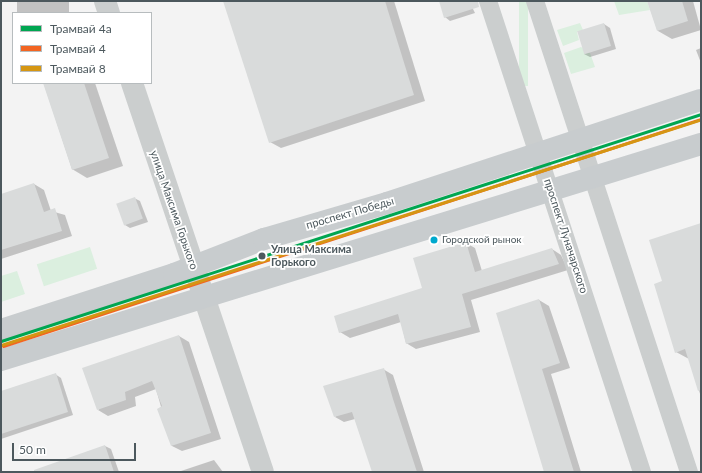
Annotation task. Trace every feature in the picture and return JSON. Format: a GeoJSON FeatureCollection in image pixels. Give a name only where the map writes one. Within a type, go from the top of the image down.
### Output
{"type":"FeatureCollection","features":[{"type":"Feature","properties":{"kind":"main road","name":"проспект Победы"},"geometry":{"type":"LineString","coordinates":[[1,330],[193,267],[264,238],[538,154],[701,100]]}},
{"type":"Feature","properties":{"kind":"main road"},"geometry":{"type":"LineString","coordinates":[[1,360],[593,176],[701,144]]}},
{"type":"Feature","properties":{"kind":"street"},"geometry":{"type":"LineString","coordinates":[[105,1],[109,12]]}},
{"type":"Feature","properties":{"kind":"street","name":"проспект Луначарского"},"geometry":{"type":"LineString","coordinates":[[488,1],[642,472]]}},
{"type":"Feature","properties":{"kind":"street"},"geometry":{"type":"LineString","coordinates":[[535,1],[689,472]]}},
{"type":"Feature","properties":{"kind":"street","name":"улица Максима Горького"},"geometry":{"type":"LineString","coordinates":[[132,84],[263,472]]}},
{"type":"Feature","properties":{"kind":"green space"},"geometry":{"type":"Polygon","coordinates":[[[519,1],[528,1],[528,86],[519,86],[519,1]]]}},
{"type":"Feature","properties":{"kind":"green space"},"geometry":{"type":"Polygon","coordinates":[[[614,1],[647,1],[650,10],[619,15],[614,1]]]}},
{"type":"Feature","properties":{"kind":"green space"},"geometry":{"type":"Polygon","coordinates":[[[580,23],[583,30],[577,32],[579,40],[563,46],[557,30],[580,23]]]}},
{"type":"Feature","properties":{"kind":"green space"},"geometry":{"type":"Polygon","coordinates":[[[581,47],[590,53],[595,67],[571,74],[564,53],[581,47]]]}},
{"type":"Feature","properties":{"kind":"green space"},"geometry":{"type":"Polygon","coordinates":[[[90,247],[97,269],[44,286],[37,264],[90,247]]]}},
{"type":"Feature","properties":{"kind":"green space"},"geometry":{"type":"Polygon","coordinates":[[[17,271],[25,294],[1,302],[1,276],[17,271]]]}},
{"type":"Feature","properties":{"kind":"building"},"geometry":{"type":"Polygon","coordinates":[[[223,1],[385,1],[414,95],[269,143],[223,1]]]}},
{"type":"Feature","properties":{"kind":"building"},"geometry":{"type":"Polygon","coordinates":[[[439,1],[478,1],[479,7],[444,18],[439,1]]]}},
{"type":"Feature","properties":{"kind":"building"},"geometry":{"type":"Polygon","coordinates":[[[647,1],[682,1],[688,21],[657,31],[647,1]]]}},
{"type":"Feature","properties":{"kind":"building"},"geometry":{"type":"Polygon","coordinates":[[[604,23],[611,46],[584,54],[577,31],[604,23]]]}},
{"type":"Feature","properties":{"kind":"building"},"geometry":{"type":"Polygon","coordinates":[[[43,84],[84,84],[109,158],[72,170],[43,84]]]}},
{"type":"Feature","properties":{"kind":"building"},"geometry":{"type":"Polygon","coordinates":[[[34,183],[44,212],[55,208],[62,231],[1,250],[1,194],[34,183]]]}},
{"type":"Feature","properties":{"kind":"building"},"geometry":{"type":"Polygon","coordinates":[[[135,197],[143,219],[124,225],[116,204],[135,197]]]}},
{"type":"Feature","properties":{"kind":"building"},"geometry":{"type":"Polygon","coordinates":[[[701,223],[701,390],[698,391],[685,349],[675,353],[654,284],[662,281],[649,240],[701,223]]]}},
{"type":"Feature","properties":{"kind":"building"},"geometry":{"type":"Polygon","coordinates":[[[466,242],[475,272],[552,248],[559,264],[462,294],[471,327],[406,344],[398,314],[339,333],[334,316],[422,288],[413,258],[466,242]]]}},
{"type":"Feature","properties":{"kind":"building"},"geometry":{"type":"Polygon","coordinates":[[[539,299],[560,363],[542,369],[574,472],[544,472],[496,313],[539,299]]]}},
{"type":"Feature","properties":{"kind":"building"},"geometry":{"type":"Polygon","coordinates":[[[179,335],[211,433],[171,446],[157,409],[162,406],[152,381],[125,392],[126,400],[97,410],[82,368],[179,335]]]}},
{"type":"Feature","properties":{"kind":"building"},"geometry":{"type":"Polygon","coordinates":[[[384,368],[417,472],[372,472],[352,412],[334,417],[323,386],[384,368]]]}},
{"type":"Feature","properties":{"kind":"building"},"geometry":{"type":"Polygon","coordinates":[[[56,373],[68,412],[1,434],[1,391],[56,373]]]}},
{"type":"Feature","properties":{"kind":"building"},"geometry":{"type":"Polygon","coordinates":[[[105,445],[114,472],[34,472],[34,470],[105,445]]]}},
{"type":"Feature","properties":{"kind":"tram line","name":"4а"},"geometry":{"type":"LineString","coordinates":[[1,341],[701,114]]}},
{"type":"Feature","properties":{"kind":"tram line","name":"4"},"geometry":{"type":"LineString","coordinates":[[3,346],[701,119]]}},
{"type":"Feature","properties":{"kind":"tram line","name":"8"},"geometry":{"type":"LineString","coordinates":[[1,345],[699,120]]}},
{"type":"Feature","properties":{"kind":"place","name":"Городской рынок"},"geometry":{"type":"Point","coordinates":[434,240]}},
{"type":"Feature","properties":{"kind":"place","name":"Улица Максима Горького"},"geometry":{"type":"Point","coordinates":[262,256]}}]}
